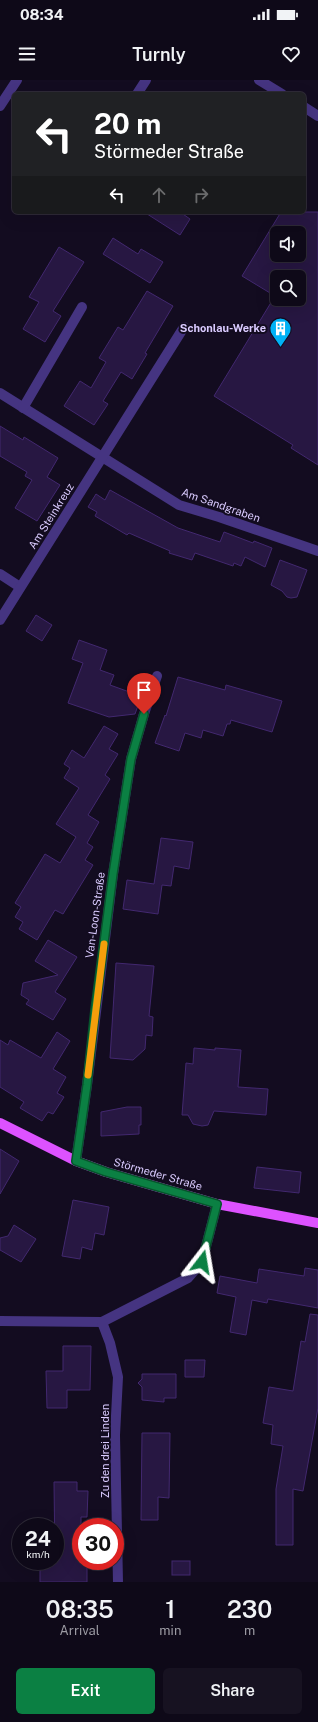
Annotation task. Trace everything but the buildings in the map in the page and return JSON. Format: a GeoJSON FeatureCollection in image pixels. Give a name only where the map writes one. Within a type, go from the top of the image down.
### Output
{"type":"FeatureCollection","features":[{"type":"Feature","properties":{"kind":"main road","name":"Störmeder Straße"},"geometry":{"type":"LineString","coordinates":[[0,1123],[76,1161],[106,1172],[217,1204],[318,1223]]}},
{"type":"Feature","properties":{"kind":"street"},"geometry":{"type":"LineString","coordinates":[[0,106],[17,80]]}},
{"type":"Feature","properties":{"kind":"street"},"geometry":{"type":"LineString","coordinates":[[138,92],[146,80]]}},
{"type":"Feature","properties":{"kind":"street"},"geometry":{"type":"LineString","coordinates":[[259,80],[279,92]]}},
{"type":"Feature","properties":{"kind":"street"},"geometry":{"type":"LineString","coordinates":[[306,108],[318,116]]}},
{"type":"Feature","properties":{"kind":"street"},"geometry":{"type":"LineString","coordinates":[[23,408],[82,307]]}},
{"type":"Feature","properties":{"kind":"street"},"geometry":{"type":"LineString","coordinates":[[101,457],[184,327]]}},
{"type":"Feature","properties":{"kind":"street","name":"Am Sandgraben"},"geometry":{"type":"LineString","coordinates":[[0,393],[179,505],[318,551]]}},
{"type":"Feature","properties":{"kind":"street","name":"Am Steinkreuz"},"geometry":{"type":"LineString","coordinates":[[0,620],[101,457]]}},
{"type":"Feature","properties":{"kind":"street"},"geometry":{"type":"LineString","coordinates":[[0,574],[20,587]]}},
{"type":"Feature","properties":{"kind":"street","name":"Van-Loon-Straße"},"geometry":{"type":"LineString","coordinates":[[76,1161],[113,874],[131,759],[157,676]]}},
{"type":"Feature","properties":{"kind":"street"},"geometry":{"type":"LineString","coordinates":[[0,1321],[102,1322],[188,1278],[202,1262],[217,1204]]}},
{"type":"Feature","properties":{"kind":"street","name":"Zu den drei Linden"},"geometry":{"type":"LineString","coordinates":[[102,1322],[110,1343],[118,1377],[115,1436],[118,1582]]}},
{"type":"Feature","properties":{"kind":"slow traffic"},"geometry":{"type":"LineString","coordinates":[[88,1075],[104,944]]}},
{"type":"Feature","properties":{"kind":"place","name":"Schonlau-Werke"},"geometry":{"type":"Point","coordinates":[281,348]}},
{"type":"Feature","properties":{"kind":"route"},"geometry":{"type":"LineString","coordinates":[[144,714],[131,759],[113,874],[76,1161],[106,1172],[217,1204],[202,1262]]}}]}
